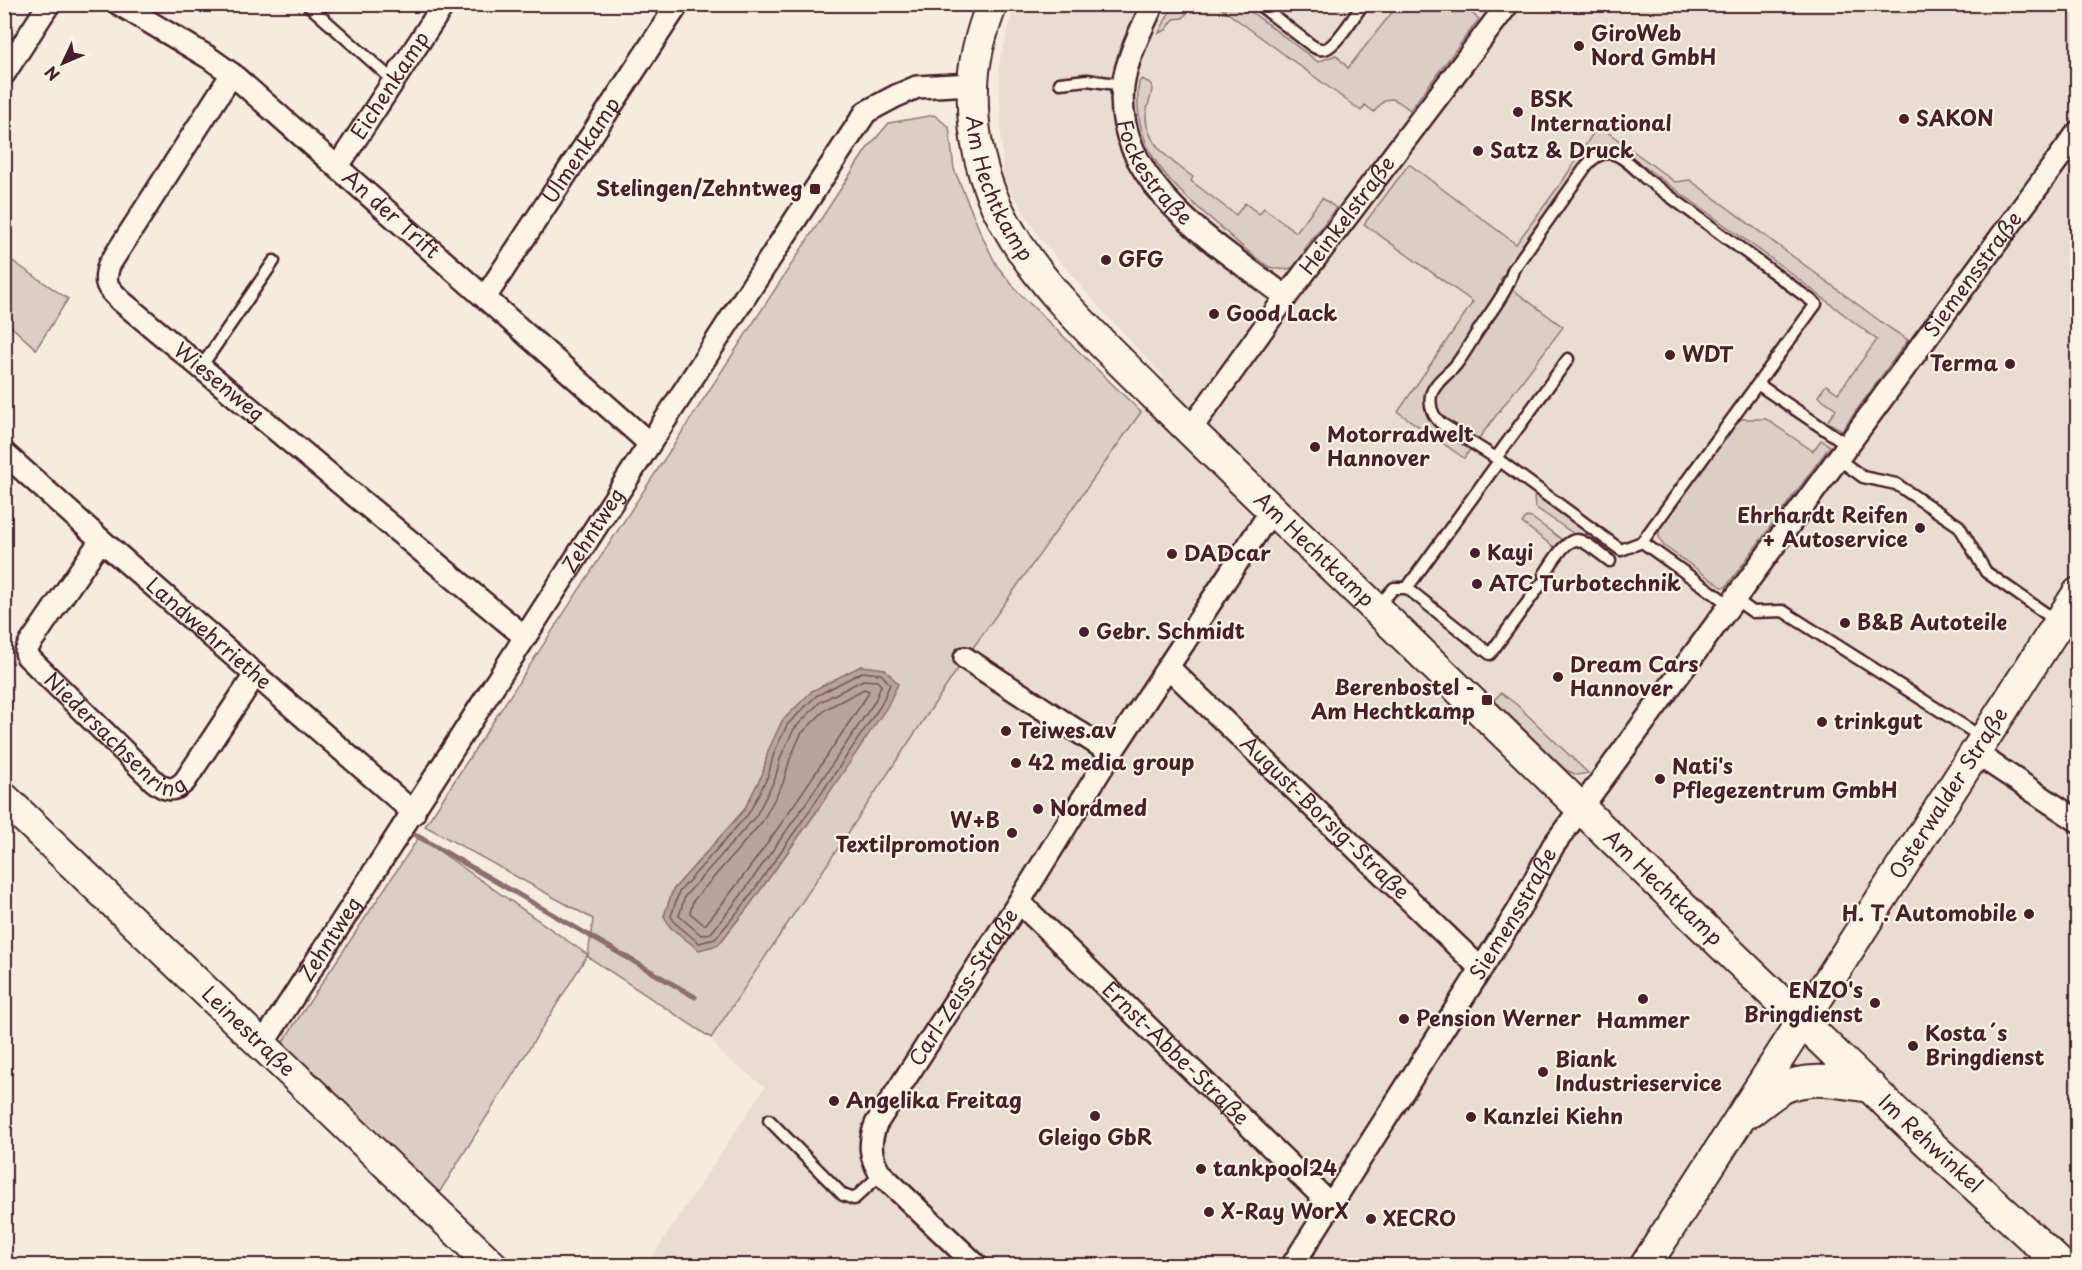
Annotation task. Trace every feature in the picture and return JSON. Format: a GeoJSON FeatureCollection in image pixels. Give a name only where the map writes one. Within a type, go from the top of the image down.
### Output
{"type":"FeatureCollection","features":[{"type":"Feature","properties":{"kind":"street"},"geometry":{"type":"LineString","coordinates":[[4,74],[49,4]]}},
{"type":"Feature","properties":{"kind":"street","name":"An der Trift"},"geometry":{"type":"LineString","coordinates":[[119,4],[208,57],[232,74],[650,442]]}},
{"type":"Feature","properties":{"kind":"street","name":"Ulmenkamp"},"geometry":{"type":"LineString","coordinates":[[486,296],[678,4]]}},
{"type":"Feature","properties":{"kind":"street","name":"Am Hechtkamp"},"geometry":{"type":"LineString","coordinates":[[992,4],[981,37],[972,84],[984,174],[992,196],[1016,240],[1048,285],[1080,320],[1273,511],[1802,1022]]}},
{"type":"Feature","properties":{"kind":"street","name":"Fockestraße"},"geometry":{"type":"LineString","coordinates":[[1153,4],[1137,42],[1123,85],[1122,106],[1132,148],[1156,187],[1189,222],[1286,297]]}},
{"type":"Feature","properties":{"kind":"street","name":"Heinkelstraße"},"geometry":{"type":"LineString","coordinates":[[1191,430],[1286,297],[1508,4]]}},
{"type":"Feature","properties":{"kind":"street","name":"Eichenkamp"},"geometry":{"type":"LineString","coordinates":[[338,166],[395,82],[440,7]]}},
{"type":"Feature","properties":{"kind":"street","name":"Wiesenweg"},"geometry":{"type":"LineString","coordinates":[[232,74],[109,265],[105,279],[109,290],[525,637]]}},
{"type":"Feature","properties":{"kind":"street","name":"Zehntweg"},"geometry":{"type":"LineString","coordinates":[[262,1045],[414,813],[650,442],[866,112],[917,87],[972,84]]}},
{"type":"Feature","properties":{"kind":"street","name":"Siemensstraße"},"geometry":{"type":"LineString","coordinates":[[1292,1266],[1518,911],[1553,846],[1732,602],[1841,448],[2078,132]]}},
{"type":"Feature","properties":{"kind":"street","name":"Landwehrriethe"},"geometry":{"type":"LineString","coordinates":[[4,453],[414,813]]}},
{"type":"Feature","properties":{"kind":"street","name":"Carl-Zeiss-Straße"},"geometry":{"type":"LineString","coordinates":[[977,1266],[875,1166],[870,1142],[876,1124],[1019,902],[1111,753],[1273,511]]}},
{"type":"Feature","properties":{"kind":"street","name":"Niedersachsenring"},"geometry":{"type":"LineString","coordinates":[[101,540],[26,652],[27,656],[154,781],[164,789],[172,790],[185,781],[255,675]]}},
{"type":"Feature","properties":{"kind":"street","name":"Osterwalder Straße"},"geometry":{"type":"LineString","coordinates":[[1645,1266],[2078,593]]}},
{"type":"Feature","properties":{"kind":"street"},"geometry":{"type":"LineString","coordinates":[[965,658],[1111,753]]}},
{"type":"Feature","properties":{"kind":"street","name":"August-Borsig-Straße"},"geometry":{"type":"LineString","coordinates":[[1169,668],[1480,968]]}},
{"type":"Feature","properties":{"kind":"street"},"geometry":{"type":"LineString","coordinates":[[1979,745],[2078,820]]}},
{"type":"Feature","properties":{"kind":"street","name":"Leinestraße"},"geometry":{"type":"LineString","coordinates":[[4,798],[493,1266]]}},
{"type":"Feature","properties":{"kind":"street","name":"Ernst-Abbe-Straße"},"geometry":{"type":"LineString","coordinates":[[1019,902],[1331,1205]]}},
{"type":"Feature","properties":{"kind":"street","name":"Im Rehwinkel"},"geometry":{"type":"LineString","coordinates":[[1802,1022],[2062,1266]]}},
{"type":"Feature","properties":{"kind":"street"},"geometry":{"type":"LineString","coordinates":[[1740,1119],[1782,1089],[1809,1080],[1826,1080],[1871,1087]]}},
{"type":"Feature","properties":{"kind":"lane"},"geometry":{"type":"LineString","coordinates":[[307,4],[395,82]]}},
{"type":"Feature","properties":{"kind":"lane"},"geometry":{"type":"LineString","coordinates":[[1258,4],[1318,49],[1328,48],[1335,41],[1363,4]]}},
{"type":"Feature","properties":{"kind":"lane"},"geometry":{"type":"LineString","coordinates":[[1060,83],[1087,80],[1123,85]]}},
{"type":"Feature","properties":{"kind":"lane"},"geometry":{"type":"LineString","coordinates":[[1612,152],[1623,157],[1645,178],[1816,304],[1759,385],[1642,542],[1622,550],[1498,460],[1436,419],[1431,402],[1432,391],[1455,365],[1506,288],[1513,270],[1587,165],[1593,157],[1612,152]]}},
{"type":"Feature","properties":{"kind":"lane"},"geometry":{"type":"LineString","coordinates":[[201,367],[274,261]]}},
{"type":"Feature","properties":{"kind":"lane"},"geometry":{"type":"LineString","coordinates":[[1407,588],[1568,359]]}},
{"type":"Feature","properties":{"kind":"lane"},"geometry":{"type":"LineString","coordinates":[[1759,385],[1841,448],[1863,477],[1896,484],[1959,526],[1986,572],[2058,622]]}},
{"type":"Feature","properties":{"kind":"lane"},"geometry":{"type":"LineString","coordinates":[[1375,609],[1394,588],[1407,588],[1490,654],[1566,544],[1573,540],[1580,540],[1610,561]]}},
{"type":"Feature","properties":{"kind":"lane"},"geometry":{"type":"LineString","coordinates":[[1642,542],[1732,602],[1753,612],[1783,611],[1979,745]]}},
{"type":"Feature","properties":{"kind":"lane"},"geometry":{"type":"LineString","coordinates":[[769,1120],[843,1195],[854,1199],[881,1174]]}},
{"type":"Feature","properties":{"kind":"shaded area"},"geometry":{"type":"Polygon","coordinates":[[[1015,5],[2077,5],[2077,1265],[646,1266],[765,1087],[721,1054],[711,1038],[955,673],[1164,377],[1042,241],[1003,179],[999,63],[1015,5]]]}},
{"type":"Feature","properties":{"kind":"shaded area"},"geometry":{"type":"Polygon","coordinates":[[[1173,5],[1193,5],[1183,18],[1174,19],[1166,30],[1159,33],[1173,5]]]}},
{"type":"Feature","properties":{"kind":"shaded area"},"geometry":{"type":"Polygon","coordinates":[[[1217,5],[1242,5],[1318,62],[1336,55],[1348,68],[1398,5],[1461,5],[1479,19],[1410,110],[1391,99],[1383,102],[1374,112],[1365,105],[1361,111],[1217,5]]]}},
{"type":"Feature","properties":{"kind":"shaded area"},"geometry":{"type":"Polygon","coordinates":[[[1142,79],[1150,83],[1152,87],[1146,115],[1150,135],[1155,143],[1169,159],[1193,177],[1191,181],[1236,215],[1245,203],[1259,214],[1264,208],[1296,232],[1322,198],[1336,208],[1304,250],[1309,254],[1300,263],[1287,269],[1269,267],[1242,246],[1169,179],[1147,146],[1141,127],[1138,106],[1139,82],[1142,79]]]}},
{"type":"Feature","properties":{"kind":"shaded area"},"geometry":{"type":"Polygon","coordinates":[[[934,115],[949,127],[954,169],[997,266],[1019,293],[1141,412],[955,673],[711,1038],[587,956],[439,1193],[280,1046],[419,837],[588,955],[593,919],[425,826],[866,150],[889,123],[934,115]],[[861,666],[812,691],[768,751],[763,773],[744,810],[673,890],[664,916],[718,945],[817,811],[885,669],[861,666]]]}},
{"type":"Feature","properties":{"kind":"shaded area"},"geometry":{"type":"Polygon","coordinates":[[[1598,125],[1675,182],[1690,180],[1908,340],[1842,430],[1827,422],[1836,409],[1818,396],[1826,385],[1838,393],[1877,340],[1784,268],[1628,153],[1615,146],[1602,146],[1589,151],[1583,157],[1573,178],[1500,280],[1563,327],[1464,458],[1398,412],[1473,302],[1364,224],[1409,164],[1516,244],[1564,179],[1598,125]]]}},
{"type":"Feature","properties":{"kind":"shaded area"},"geometry":{"type":"Polygon","coordinates":[[[5,256],[68,299],[36,349],[5,321],[5,256]]]}},
{"type":"Feature","properties":{"kind":"shaded area"},"geometry":{"type":"Polygon","coordinates":[[[1737,419],[1766,419],[1813,451],[1821,440],[1830,446],[1726,587],[1722,587],[1664,546],[1659,533],[1662,524],[1737,419]]]}},
{"type":"Feature","properties":{"kind":"shaded area"},"geometry":{"type":"Polygon","coordinates":[[[1536,495],[1591,534],[1577,536],[1535,507],[1534,497],[1536,495]]]}},
{"type":"Feature","properties":{"kind":"shaded area"},"geometry":{"type":"Polygon","coordinates":[[[1526,517],[1532,518],[1564,541],[1554,547],[1522,523],[1526,517]]]}},
{"type":"Feature","properties":{"kind":"shaded area"},"geometry":{"type":"Polygon","coordinates":[[[1501,693],[1516,704],[1588,773],[1577,775],[1566,770],[1494,700],[1501,693]]]}},
{"type":"Feature","properties":{"kind":"water"},"geometry":{"type":"Polygon","coordinates":[[[861,666],[885,669],[898,684],[887,707],[749,906],[718,945],[699,950],[670,927],[664,916],[673,890],[744,810],[763,773],[768,751],[782,721],[812,691],[861,666]]]}},
{"type":"Feature","properties":{"kind":"waterway"},"geometry":{"type":"LineString","coordinates":[[414,834],[695,997]]}},
{"type":"Feature","properties":{"kind":"place","name":"GiroWeb Nord GmbH"},"geometry":{"type":"Point","coordinates":[1579,46]}},
{"type":"Feature","properties":{"kind":"place","name":"BSK International"},"geometry":{"type":"Point","coordinates":[1518,112]}},
{"type":"Feature","properties":{"kind":"place","name":"SAKON"},"geometry":{"type":"Point","coordinates":[1904,119]}},
{"type":"Feature","properties":{"kind":"place","name":"Satz & Druck"},"geometry":{"type":"Point","coordinates":[1478,151]}},
{"type":"Feature","properties":{"kind":"place","name":"Stelingen/Zehntweg"},"geometry":{"type":"Point","coordinates":[815,189]}},
{"type":"Feature","properties":{"kind":"place","name":"GFG"},"geometry":{"type":"Point","coordinates":[1106,260]}},
{"type":"Feature","properties":{"kind":"place","name":"Good Lack"},"geometry":{"type":"Point","coordinates":[1214,314]}},
{"type":"Feature","properties":{"kind":"place","name":"WDT"},"geometry":{"type":"Point","coordinates":[1670,355]}},
{"type":"Feature","properties":{"kind":"place","name":"Terma"},"geometry":{"type":"Point","coordinates":[2010,364]}},
{"type":"Feature","properties":{"kind":"place","name":"Motorradwelt Hannover"},"geometry":{"type":"Point","coordinates":[1315,447]}},
{"type":"Feature","properties":{"kind":"place","name":"Ehrhardt Reifen + Autoservice"},"geometry":{"type":"Point","coordinates":[1920,528]}},
{"type":"Feature","properties":{"kind":"place","name":"Kayi"},"geometry":{"type":"Point","coordinates":[1475,553]}},
{"type":"Feature","properties":{"kind":"place","name":"DADcar"},"geometry":{"type":"Point","coordinates":[1172,554]}},
{"type":"Feature","properties":{"kind":"place","name":"ATC Turbotechnik"},"geometry":{"type":"Point","coordinates":[1477,584]}},
{"type":"Feature","properties":{"kind":"place","name":"B&B Autoteile"},"geometry":{"type":"Point","coordinates":[1845,623]}},
{"type":"Feature","properties":{"kind":"place","name":"Gebr. Schmidt"},"geometry":{"type":"Point","coordinates":[1084,632]}},
{"type":"Feature","properties":{"kind":"place","name":"Dream Cars Hannover"},"geometry":{"type":"Point","coordinates":[1558,677]}},
{"type":"Feature","properties":{"kind":"place","name":"Berenbostel - Am Hechtkamp"},"geometry":{"type":"Point","coordinates":[1487,700]}},
{"type":"Feature","properties":{"kind":"place","name":"trinkgut"},"geometry":{"type":"Point","coordinates":[1822,722]}},
{"type":"Feature","properties":{"kind":"place","name":"Teiwes.av"},"geometry":{"type":"Point","coordinates":[1006,731]}},
{"type":"Feature","properties":{"kind":"place","name":"42 media group"},"geometry":{"type":"Point","coordinates":[1016,763]}},
{"type":"Feature","properties":{"kind":"place","name":"Nati's Pflegezentrum GmbH"},"geometry":{"type":"Point","coordinates":[1660,779]}},
{"type":"Feature","properties":{"kind":"place","name":"Nordmed"},"geometry":{"type":"Point","coordinates":[1038,809]}},
{"type":"Feature","properties":{"kind":"place","name":"W+B Textilpromotion"},"geometry":{"type":"Point","coordinates":[1012,833]}},
{"type":"Feature","properties":{"kind":"place","name":"H. T. Automobile"},"geometry":{"type":"Point","coordinates":[2029,914]}},
{"type":"Feature","properties":{"kind":"place","name":"Hammer"},"geometry":{"type":"Point","coordinates":[1643,999]}},
{"type":"Feature","properties":{"kind":"place","name":"ENZO's Bringdienst"},"geometry":{"type":"Point","coordinates":[1875,1003]}},
{"type":"Feature","properties":{"kind":"place","name":"Pension Werner"},"geometry":{"type":"Point","coordinates":[1404,1019]}},
{"type":"Feature","properties":{"kind":"place","name":"Kosta´s Bringdienst"},"geometry":{"type":"Point","coordinates":[1913,1046]}},
{"type":"Feature","properties":{"kind":"place","name":"Biank Industrieservice"},"geometry":{"type":"Point","coordinates":[1543,1072]}},
{"type":"Feature","properties":{"kind":"place","name":"Angelika Freitag"},"geometry":{"type":"Point","coordinates":[834,1101]}},
{"type":"Feature","properties":{"kind":"place","name":"Gleigo GbR"},"geometry":{"type":"Point","coordinates":[1095,1116]}},
{"type":"Feature","properties":{"kind":"place","name":"Kanzlei Kiehn"},"geometry":{"type":"Point","coordinates":[1471,1117]}},
{"type":"Feature","properties":{"kind":"place","name":"tankpool24"},"geometry":{"type":"Point","coordinates":[1201,1169]}},
{"type":"Feature","properties":{"kind":"place","name":"X-Ray WorX"},"geometry":{"type":"Point","coordinates":[1209,1212]}},
{"type":"Feature","properties":{"kind":"place","name":"XECRO"},"geometry":{"type":"Point","coordinates":[1371,1219]}}]}
